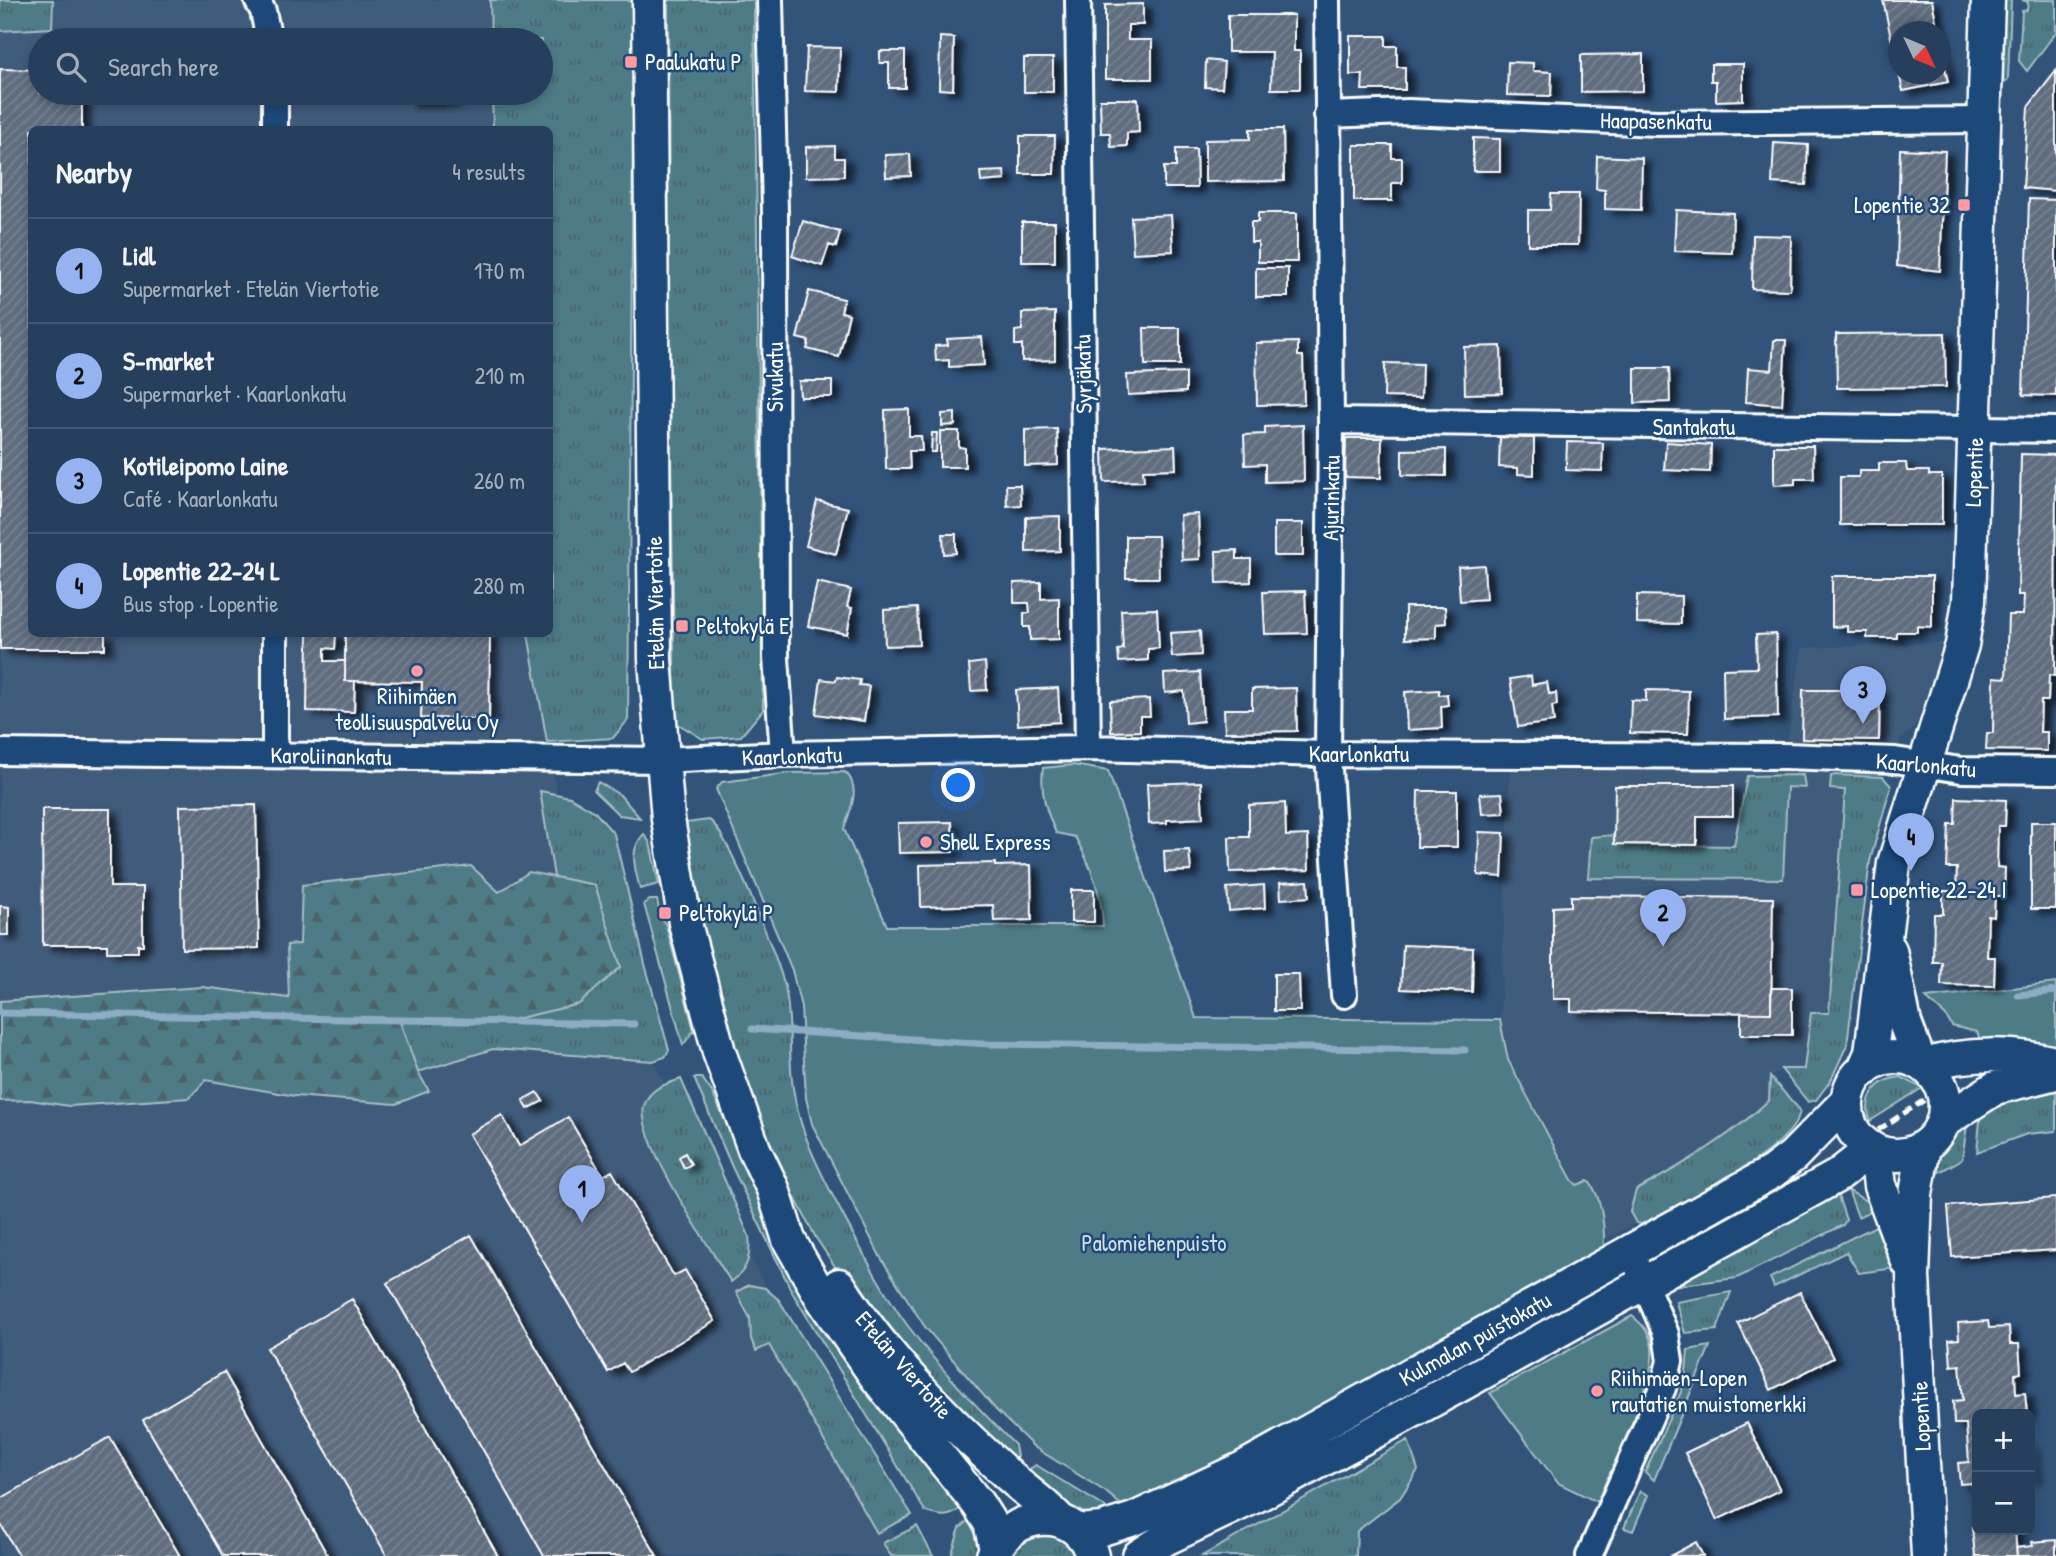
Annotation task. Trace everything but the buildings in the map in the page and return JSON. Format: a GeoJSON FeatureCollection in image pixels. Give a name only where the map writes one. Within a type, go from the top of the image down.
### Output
{"type":"FeatureCollection","features":[{"type":"Feature","properties":{"kind":"street"},"geometry":{"type":"LineString","coordinates":[[257,0],[266,28]]}},
{"type":"Feature","properties":{"kind":"street","name":"Etelän Viertotie"},"geometry":{"type":"LineString","coordinates":[[649,0],[655,660],[662,760],[685,923],[704,1006],[738,1108],[773,1189],[789,1240],[823,1300],[876,1377],[978,1504],[990,1523],[994,1553]]}},
{"type":"Feature","properties":{"kind":"street","name":"Sivukatu"},"geometry":{"type":"LineString","coordinates":[[770,0],[775,212],[776,658],[783,754]]}},
{"type":"Feature","properties":{"kind":"street","name":"Syrjäkatu"},"geometry":{"type":"LineString","coordinates":[[1078,0],[1088,748]]}},
{"type":"Feature","properties":{"kind":"street","name":"Ajurinkatu"},"geometry":{"type":"LineString","coordinates":[[1327,0],[1331,421],[1328,754],[1332,855],[1344,995]]}},
{"type":"Feature","properties":{"kind":"street","name":"Lopentie"},"geometry":{"type":"LineString","coordinates":[[1863,1071],[1871,1053],[1894,863],[1962,645],[1969,601],[1988,0]]}},
{"type":"Feature","properties":{"kind":"street"},"geometry":{"type":"LineString","coordinates":[[275,105],[275,126]]}},
{"type":"Feature","properties":{"kind":"street","name":"Haapasenkatu"},"geometry":{"type":"LineString","coordinates":[[1327,115],[1408,112],[1657,122],[1985,120]]}},
{"type":"Feature","properties":{"kind":"street","name":"Santakatu"},"geometry":{"type":"LineString","coordinates":[[1331,421],[1725,428],[2056,430]]}},
{"type":"Feature","properties":{"kind":"street"},"geometry":{"type":"LineString","coordinates":[[275,637],[275,755]]}},
{"type":"Feature","properties":{"kind":"street","name":"Kaarlonkatu"},"geometry":{"type":"LineString","coordinates":[[662,760],[783,754],[1088,748],[1328,754],[1786,756],[1925,764],[1961,770],[2056,771]]}},
{"type":"Feature","properties":{"kind":"street","name":"Karoliinankatu"},"geometry":{"type":"LineString","coordinates":[[0,752],[662,760]]}},
{"type":"Feature","properties":{"kind":"street","name":"Lopentie"},"geometry":{"type":"LineString","coordinates":[[1887,933],[1905,1023],[1922,1063]]}},
{"type":"Feature","properties":{"kind":"street"},"geometry":{"type":"LineString","coordinates":[[2056,1063],[2035,1058],[1972,1056],[1922,1063],[1887,1058],[1863,1071],[1852,1085],[1847,1101],[1850,1124],[1873,1151],[1903,1155],[1995,1088],[2056,1073]]}},
{"type":"Feature","properties":{"kind":"street"},"geometry":{"type":"LineString","coordinates":[[1922,1063],[1943,1091],[1933,1134]]}},
{"type":"Feature","properties":{"kind":"street","name":"Kulmalan puistokatu"},"geometry":{"type":"LineString","coordinates":[[994,1553],[1003,1536],[1027,1520],[1077,1536],[1134,1518],[1243,1468],[1772,1172],[1793,1156],[1847,1101]]}},
{"type":"Feature","properties":{"kind":"street","name":"Lopentie"},"geometry":{"type":"LineString","coordinates":[[1928,1556],[1913,1276],[1916,1194],[1933,1134]]}},
{"type":"Feature","properties":{"kind":"street","name":"Lopentie"},"geometry":{"type":"LineString","coordinates":[[1873,1151],[1880,1186],[1913,1276]]}},
{"type":"Feature","properties":{"kind":"street","name":"Kulmalan puistokatu"},"geometry":{"type":"LineString","coordinates":[[1139,1556],[1165,1539],[1260,1494],[1645,1282],[1837,1175],[1873,1151]]}},
{"type":"Feature","properties":{"kind":"street","name":"Etelän Viertotie"},"geometry":{"type":"LineString","coordinates":[[773,1189],[883,1346],[920,1388],[1008,1476],[1077,1536]]}},
{"type":"Feature","properties":{"kind":"street"},"geometry":{"type":"LineString","coordinates":[[1589,1556],[1663,1388],[1670,1361],[1666,1334],[1632,1252]]}},
{"type":"Feature","properties":{"kind":"shaded area"},"geometry":{"type":"Polygon","coordinates":[[[0,0],[490,0],[491,28],[28,28],[28,105],[492,105],[493,126],[28,126],[28,637],[528,637],[536,689],[598,997],[653,1061],[758,1272],[906,1556],[0,1556],[0,0]]]}},
{"type":"Feature","properties":{"kind":"shaded area"},"geometry":{"type":"Polygon","coordinates":[[[1942,643],[1928,694],[1914,728],[1900,739],[1895,760],[1832,759],[1830,788],[1845,789],[1829,1014],[1811,1014],[1805,1069],[1781,1070],[1770,1078],[1769,1100],[1746,1122],[1677,1168],[1636,1190],[1632,1218],[1636,1223],[1605,1239],[1602,1225],[1572,1180],[1508,1060],[1500,1020],[1510,775],[1515,754],[1785,756],[1802,648],[1942,643]]]}},
{"type":"Feature","properties":{"kind":"green space"},"geometry":{"type":"Polygon","coordinates":[[[0,0],[53,0],[52,28],[0,31],[0,0]]]}},
{"type":"Feature","properties":{"kind":"green space"},"geometry":{"type":"Polygon","coordinates":[[[490,0],[628,0],[634,5],[628,720],[613,738],[547,742],[529,637],[553,637],[553,126],[493,126],[492,105],[553,105],[553,28],[491,28],[490,0]]]}},
{"type":"Feature","properties":{"kind":"green space"},"geometry":{"type":"Polygon","coordinates":[[[668,0],[754,0],[763,710],[741,736],[703,739],[675,722],[669,324],[668,0]]]}},
{"type":"Feature","properties":{"kind":"green space"},"geometry":{"type":"Polygon","coordinates":[[[2000,0],[2011,0],[2008,79],[1999,88],[2000,0]]]}},
{"type":"Feature","properties":{"kind":"green space"},"geometry":{"type":"Polygon","coordinates":[[[2022,0],[2056,0],[2056,32],[2027,71],[2019,61],[2022,11],[2027,10],[2028,2],[2022,0]]]}},
{"type":"Feature","properties":{"kind":"green space","name":"Palomiehenpuisto"},"geometry":{"type":"Polygon","coordinates":[[[1073,765],[1108,771],[1196,1018],[1500,1020],[1508,1060],[1572,1180],[1577,1185],[1588,1181],[1597,1195],[1604,1235],[1603,1252],[1458,1339],[1128,1511],[1106,1492],[1034,1447],[996,1410],[925,1327],[881,1258],[812,1124],[806,1098],[801,1007],[792,970],[716,789],[722,782],[791,773],[845,772],[854,792],[844,829],[887,926],[1103,926],[1098,891],[1086,858],[1075,837],[1056,833],[1049,817],[1042,785],[1043,768],[1073,765]]]}},
{"type":"Feature","properties":{"kind":"green space"},"geometry":{"type":"Polygon","coordinates":[[[1803,775],[1805,788],[1787,787],[1783,879],[1588,878],[1591,837],[1615,835],[1615,844],[1734,846],[1747,776],[1803,775]]]}},
{"type":"Feature","properties":{"kind":"green space"},"geometry":{"type":"Polygon","coordinates":[[[1831,776],[1883,777],[1891,786],[1870,861],[1847,1045],[1831,1080],[1816,1100],[1808,1102],[1781,1069],[1804,1069],[1811,1013],[1829,1013],[1845,790],[1830,789],[1831,776]]]}},
{"type":"Feature","properties":{"kind":"green space"},"geometry":{"type":"Polygon","coordinates":[[[598,782],[620,795],[640,818],[619,815],[594,791],[598,782]]]}},
{"type":"Feature","properties":{"kind":"green space"},"geometry":{"type":"Polygon","coordinates":[[[540,791],[570,797],[595,812],[614,834],[669,1050],[665,1057],[653,1061],[493,1049],[418,1072],[399,1019],[507,1021],[595,885],[554,877],[540,791]]]}},
{"type":"Feature","properties":{"kind":"green space"},"geometry":{"type":"Polygon","coordinates":[[[709,820],[728,847],[740,871],[782,978],[788,1004],[796,1103],[804,1133],[816,1161],[861,1249],[898,1311],[946,1373],[1015,1445],[1017,1457],[1009,1465],[844,1280],[816,1238],[792,1192],[750,1097],[734,1050],[709,957],[685,823],[709,820]]]}},
{"type":"Feature","properties":{"kind":"green space"},"geometry":{"type":"Polygon","coordinates":[[[644,834],[650,843],[659,884],[640,889],[634,853],[644,834]]]}},
{"type":"Feature","properties":{"kind":"green space"},"geometry":{"type":"Polygon","coordinates":[[[471,866],[499,892],[529,872],[595,885],[621,967],[579,1004],[507,1021],[399,1019],[418,1072],[429,1091],[396,1104],[295,1096],[206,1080],[189,1098],[69,1106],[30,1100],[0,1101],[0,1001],[202,987],[289,998],[287,945],[300,944],[302,885],[471,866]]]}},
{"type":"Feature","properties":{"kind":"green space"},"geometry":{"type":"Polygon","coordinates":[[[657,900],[661,918],[666,925],[694,1030],[683,1045],[644,904],[657,900]]]}},
{"type":"Feature","properties":{"kind":"green space"},"geometry":{"type":"Polygon","coordinates":[[[2056,983],[2056,1047],[1983,1047],[1977,1032],[1952,1026],[1945,1015],[1926,998],[2056,983]]]}},
{"type":"Feature","properties":{"kind":"green space"},"geometry":{"type":"Polygon","coordinates":[[[1770,1077],[1800,1110],[1793,1126],[1779,1142],[1733,1175],[1642,1224],[1636,1223],[1630,1212],[1636,1190],[1672,1171],[1739,1126],[1769,1100],[1770,1077]]]}},
{"type":"Feature","properties":{"kind":"green space"},"geometry":{"type":"Polygon","coordinates":[[[1901,1077],[1922,1088],[1870,1121],[1868,1104],[1878,1085],[1901,1077]]]}},
{"type":"Feature","properties":{"kind":"green space"},"geometry":{"type":"Polygon","coordinates":[[[694,1078],[702,1078],[712,1092],[773,1226],[967,1503],[957,1511],[943,1516],[925,1511],[792,1292],[732,1167],[694,1078]]]}},
{"type":"Feature","properties":{"kind":"green space"},"geometry":{"type":"Polygon","coordinates":[[[681,1079],[749,1236],[747,1262],[741,1273],[731,1282],[663,1168],[645,1122],[644,1106],[650,1095],[681,1079]]]}},
{"type":"Feature","properties":{"kind":"green space"},"geometry":{"type":"Polygon","coordinates":[[[2056,1088],[2056,1131],[2027,1134],[1977,1152],[1981,1109],[1990,1103],[2056,1088]]]}},
{"type":"Feature","properties":{"kind":"green space"},"geometry":{"type":"Polygon","coordinates":[[[1968,1119],[1962,1159],[1929,1178],[1946,1142],[1968,1119]]]}},
{"type":"Feature","properties":{"kind":"green space"},"geometry":{"type":"Polygon","coordinates":[[[1835,1187],[1846,1220],[1843,1225],[1737,1278],[1680,1285],[1720,1252],[1835,1187]]]}},
{"type":"Feature","properties":{"kind":"green space"},"geometry":{"type":"Polygon","coordinates":[[[1848,1190],[1877,1208],[1858,1217],[1848,1190]]]}},
{"type":"Feature","properties":{"kind":"green space"},"geometry":{"type":"Polygon","coordinates":[[[1884,1222],[1896,1268],[1859,1273],[1846,1252],[1774,1287],[1770,1278],[1884,1222]]]}},
{"type":"Feature","properties":{"kind":"green space"},"geometry":{"type":"Polygon","coordinates":[[[749,1285],[765,1288],[779,1300],[912,1515],[877,1533],[769,1345],[756,1351],[751,1339],[750,1318],[736,1292],[749,1285]]]}},
{"type":"Feature","properties":{"kind":"green space"},"geometry":{"type":"Polygon","coordinates":[[[1731,1292],[1717,1330],[1685,1333],[1676,1302],[1731,1292]]]}},
{"type":"Feature","properties":{"kind":"green space"},"geometry":{"type":"Polygon","coordinates":[[[1632,1316],[1644,1327],[1651,1342],[1649,1376],[1633,1422],[1597,1502],[1558,1483],[1490,1393],[1632,1316]]]}},
{"type":"Feature","properties":{"kind":"green space"},"geometry":{"type":"Polygon","coordinates":[[[1710,1346],[1654,1480],[1645,1472],[1685,1383],[1688,1350],[1710,1346]]]}},
{"type":"Feature","properties":{"kind":"green space"},"geometry":{"type":"Polygon","coordinates":[[[1408,1440],[1418,1470],[1400,1498],[1357,1531],[1356,1556],[1202,1556],[1408,1440]]]}},
{"type":"Feature","properties":{"kind":"green space"},"geometry":{"type":"Polygon","coordinates":[[[1036,1465],[1105,1507],[1113,1516],[1082,1513],[1022,1474],[1036,1465]]]}},
{"type":"Feature","properties":{"kind":"green space"},"geometry":{"type":"Polygon","coordinates":[[[1640,1491],[1648,1495],[1633,1531],[1624,1528],[1640,1491]]]}},
{"type":"Feature","properties":{"kind":"green space"},"geometry":{"type":"Polygon","coordinates":[[[973,1517],[979,1542],[977,1556],[951,1556],[960,1528],[973,1517]]]}},
{"type":"Feature","properties":{"kind":"green space"},"geometry":{"type":"Polygon","coordinates":[[[917,1526],[933,1556],[891,1556],[883,1543],[917,1526]]]}},
{"type":"Feature","properties":{"kind":"green space"},"geometry":{"type":"Polygon","coordinates":[[[1042,1533],[1066,1540],[1079,1556],[1011,1556],[1020,1542],[1042,1533]]]}},
{"type":"Feature","properties":{"kind":"waterway"},"geometry":{"type":"LineString","coordinates":[[2018,995],[2056,991]]}},
{"type":"Feature","properties":{"kind":"waterway"},"geometry":{"type":"LineString","coordinates":[[0,1013],[634,1024]]}},
{"type":"Feature","properties":{"kind":"waterway"},"geometry":{"type":"LineString","coordinates":[[752,1029],[989,1044],[1465,1050]]}},
{"type":"Feature","properties":{"kind":"railway"},"geometry":{"type":"LineString","coordinates":[[1878,1130],[1926,1099]]}},
{"type":"Feature","properties":{"kind":"place","name":"Paalukatu P"},"geometry":{"type":"Point","coordinates":[631,62]}},
{"type":"Feature","properties":{"kind":"place","name":"Lopentie 32"},"geometry":{"type":"Point","coordinates":[1964,205]}},
{"type":"Feature","properties":{"kind":"place","name":"Peltokylä E"},"geometry":{"type":"Point","coordinates":[682,626]}},
{"type":"Feature","properties":{"kind":"place","name":"Riihimäen teollisuuspalvelu Oy"},"geometry":{"type":"Point","coordinates":[417,671]}},
{"type":"Feature","properties":{"kind":"place","name":"Kotileipomo Laine"},"geometry":{"type":"Point","coordinates":[1863,724]}},
{"type":"Feature","properties":{"kind":"place","name":"Shell Express"},"geometry":{"type":"Point","coordinates":[926,842]}},
{"type":"Feature","properties":{"kind":"place","name":"Lopentie 22-24 L"},"geometry":{"type":"Point","coordinates":[1911,871]}},
{"type":"Feature","properties":{"kind":"place","name":"Lopentie 22-24 I"},"geometry":{"type":"Point","coordinates":[1857,890]}},
{"type":"Feature","properties":{"kind":"place","name":"Peltokylä P"},"geometry":{"type":"Point","coordinates":[665,913]}},
{"type":"Feature","properties":{"kind":"place","name":"S-market"},"geometry":{"type":"Point","coordinates":[1663,947]}},
{"type":"Feature","properties":{"kind":"place","name":"Lidl"},"geometry":{"type":"Point","coordinates":[582,1223]}},
{"type":"Feature","properties":{"kind":"place","name":"Riihimäen-Lopen rautatien muistomerkki"},"geometry":{"type":"Point","coordinates":[1597,1391]}}]}
